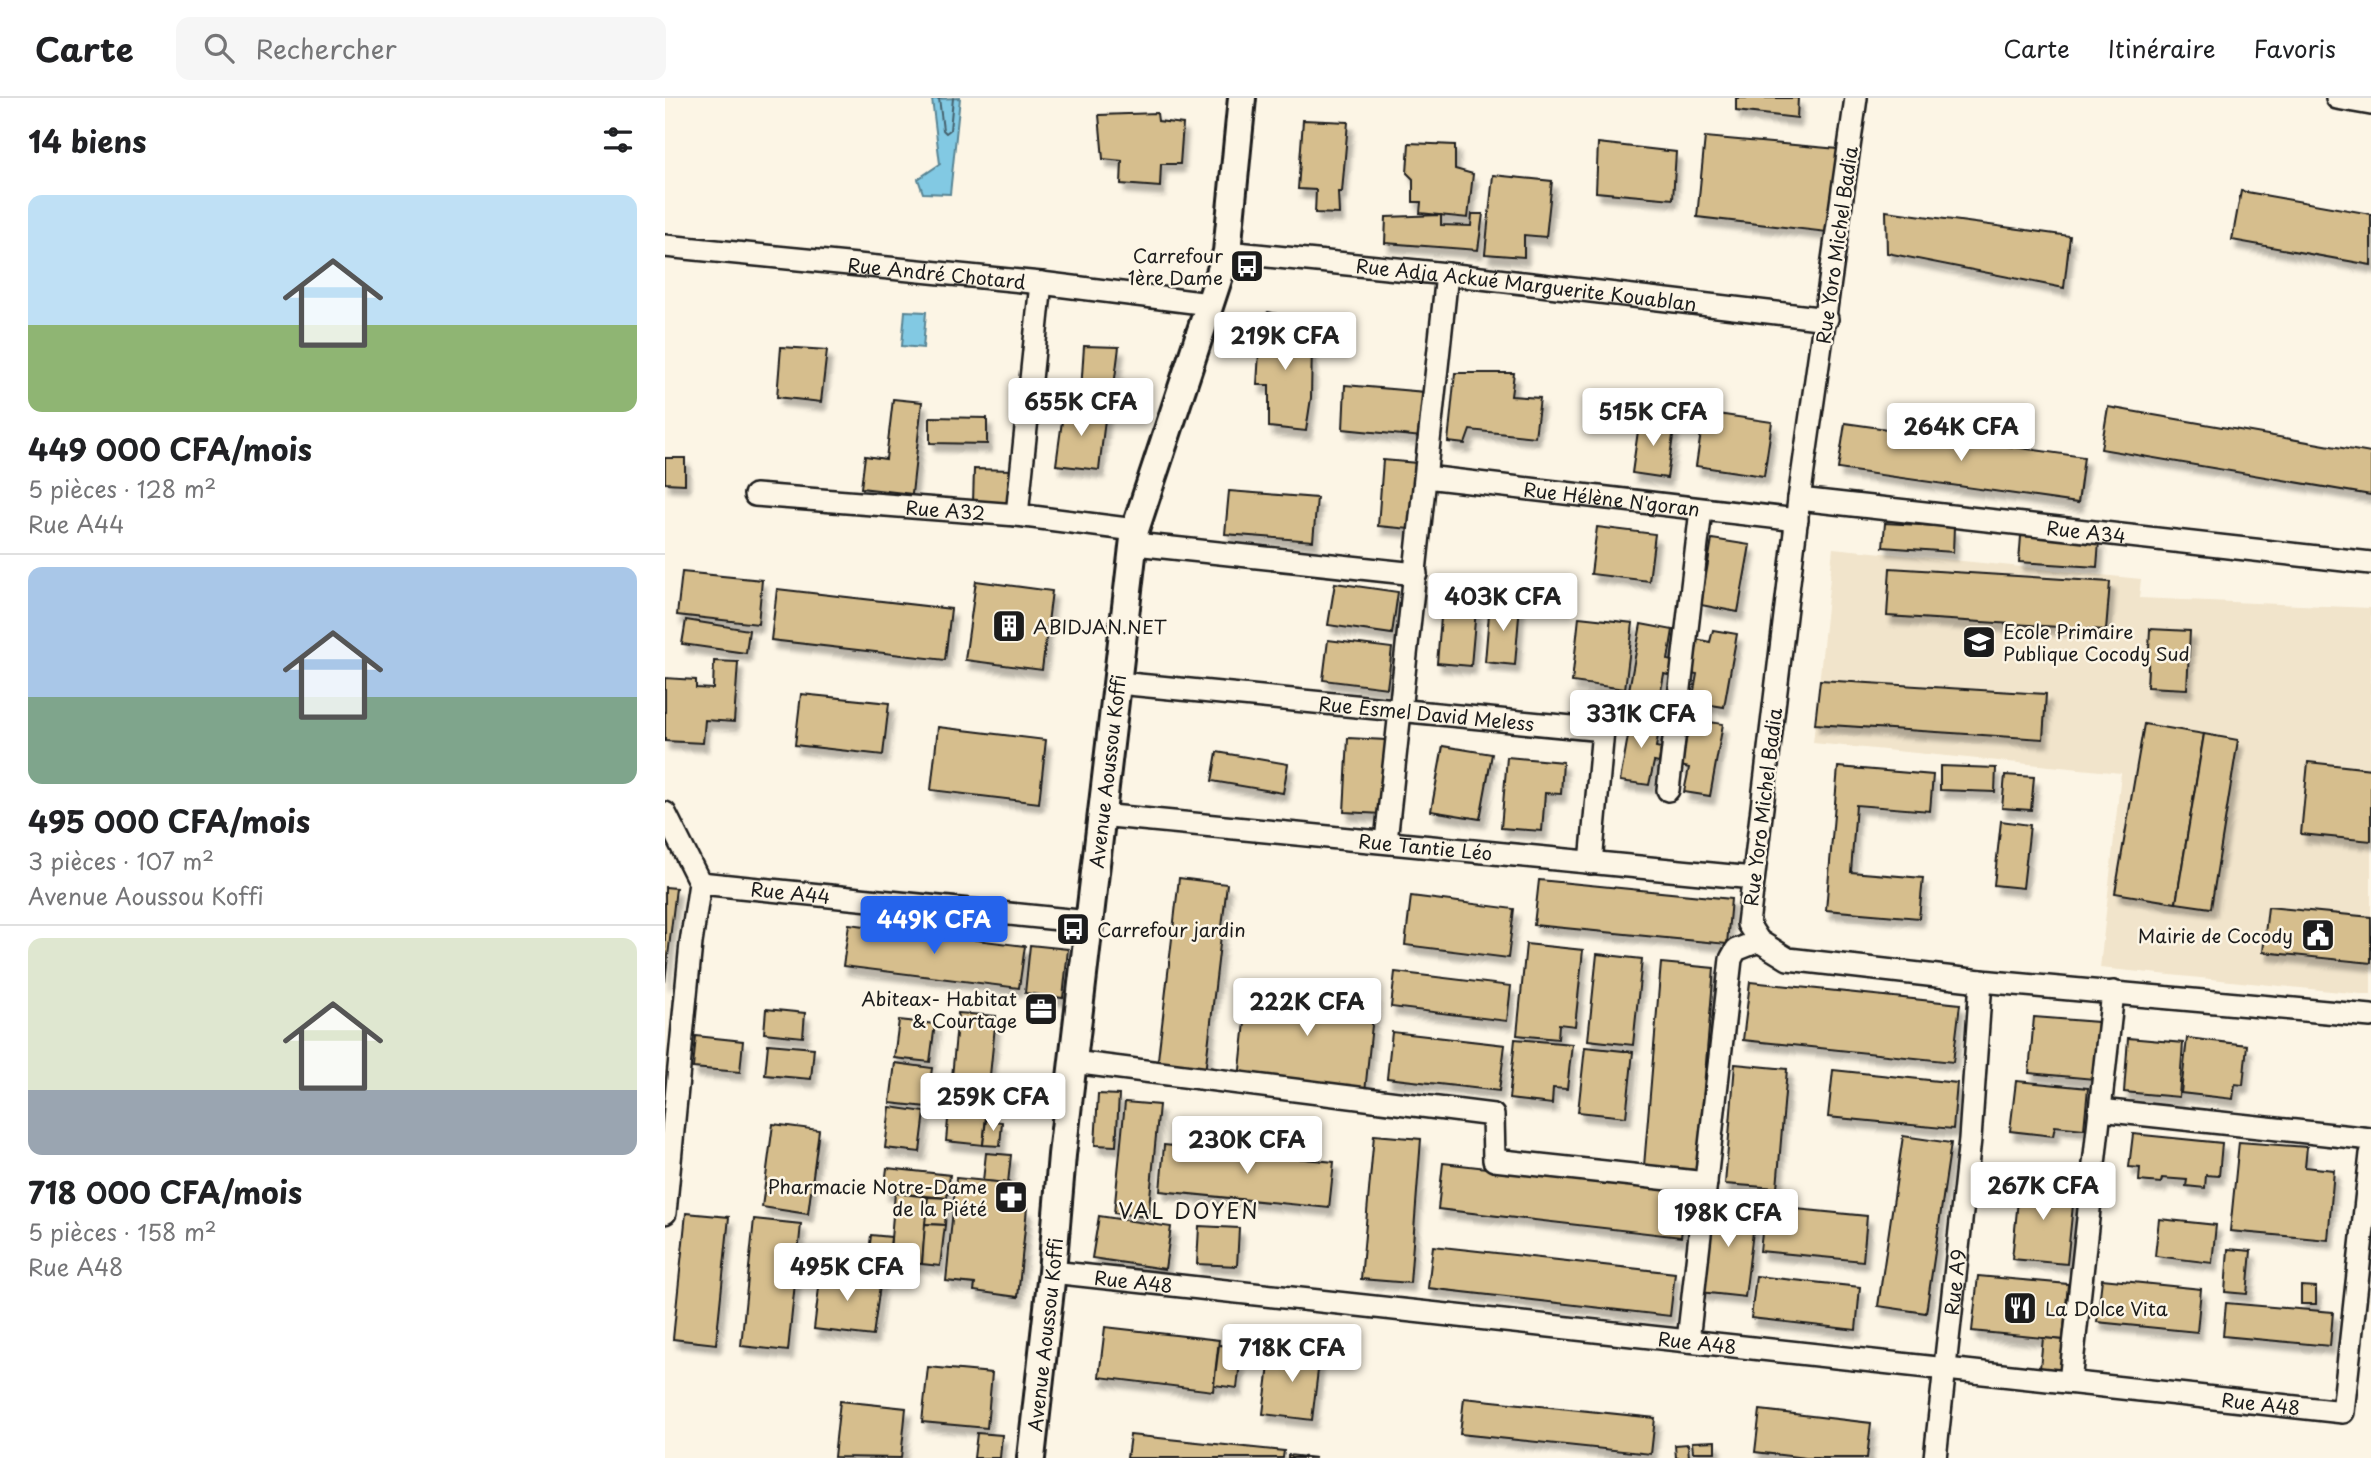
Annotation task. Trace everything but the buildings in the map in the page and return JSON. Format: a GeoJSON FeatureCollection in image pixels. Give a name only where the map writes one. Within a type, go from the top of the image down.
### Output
{"type":"FeatureCollection","features":[{"type":"Feature","properties":{"kind":"street","name":"Avenue Aoussou Koffi"},"geometry":{"type":"LineString","coordinates":[[1031,1458],[1100,815],[1135,537],[1227,252],[1243,98]]}},
{"type":"Feature","properties":{"kind":"street","name":"Rue Yoro Michel Badia"},"geometry":{"type":"LineString","coordinates":[[1759,941],[1748,924],[1753,878],[1798,510],[1856,98]]}},
{"type":"Feature","properties":{"kind":"street"},"geometry":{"type":"LineString","coordinates":[[2337,98],[2371,104]]}},
{"type":"Feature","properties":{"kind":"street","name":"Rue André Chotard"},"geometry":{"type":"LineString","coordinates":[[665,246],[1041,283],[1209,304]]}},
{"type":"Feature","properties":{"kind":"street","name":"Rue Adja Ackué Marguerite Kouablan"},"geometry":{"type":"LineString","coordinates":[[1227,252],[1447,274],[1827,319]]}},
{"type":"Feature","properties":{"kind":"street"},"geometry":{"type":"LineString","coordinates":[[1386,841],[1447,274]]}},
{"type":"Feature","properties":{"kind":"street"},"geometry":{"type":"LineString","coordinates":[[1017,515],[1041,283]]}},
{"type":"Feature","properties":{"kind":"street","name":"Rue Hélène N'goran"},"geometry":{"type":"LineString","coordinates":[[1426,477],[1701,510],[1798,510]]}},
{"type":"Feature","properties":{"kind":"street","name":"Rue A32"},"geometry":{"type":"LineString","coordinates":[[755,495],[1017,515],[1135,537],[1416,574]]}},
{"type":"Feature","properties":{"kind":"street"},"geometry":{"type":"LineString","coordinates":[[1668,790],[1701,510]]}},
{"type":"Feature","properties":{"kind":"street","name":"Rue A34"},"geometry":{"type":"LineString","coordinates":[[1798,510],[2371,564]]}},
{"type":"Feature","properties":{"kind":"street","name":"Rue Esmel David Meless"},"geometry":{"type":"LineString","coordinates":[[1118,683],[1603,730],[1591,863]]}},
{"type":"Feature","properties":{"kind":"street"},"geometry":{"type":"LineString","coordinates":[[665,813],[700,883],[691,943],[665,1213]]}},
{"type":"Feature","properties":{"kind":"street","name":"Rue Tantie Léo"},"geometry":{"type":"LineString","coordinates":[[1100,815],[1753,878]]}},
{"type":"Feature","properties":{"kind":"street","name":"Rue A44"},"geometry":{"type":"LineString","coordinates":[[700,883],[1089,922]]}},
{"type":"Feature","properties":{"kind":"street"},"geometry":{"type":"LineString","coordinates":[[1688,1341],[1731,959],[1736,950],[1759,941],[1788,959],[1981,981],[2371,1016]]}},
{"type":"Feature","properties":{"kind":"street","name":"Rue A9"},"geometry":{"type":"LineString","coordinates":[[1935,1458],[1971,1139],[1981,981]]}},
{"type":"Feature","properties":{"kind":"street"},"geometry":{"type":"LineString","coordinates":[[2070,1382],[2113,992]]}},
{"type":"Feature","properties":{"kind":"street"},"geometry":{"type":"LineString","coordinates":[[1073,1062],[1493,1115],[1494,1160],[1706,1183]]}},
{"type":"Feature","properties":{"kind":"street"},"geometry":{"type":"LineString","coordinates":[[2100,1110],[2371,1139]]}},
{"type":"Feature","properties":{"kind":"street","name":"Rue A48"},"geometry":{"type":"LineString","coordinates":[[1052,1272],[2343,1412],[2371,1154]]}},
{"type":"Feature","properties":{"kind":"shaded area","name":"Mairie de Cocody"},"geometry":{"type":"Polygon","coordinates":[[[1833,548],[2141,579],[2139,598],[2371,608],[2371,995],[2100,968],[2121,773],[1813,743],[1833,548]]]}},
{"type":"Feature","properties":{"kind":"water"},"geometry":{"type":"Polygon","coordinates":[[[960,98],[950,194],[923,193],[918,179],[940,164],[932,99],[960,98]]]}},
{"type":"Feature","properties":{"kind":"water"},"geometry":{"type":"Polygon","coordinates":[[[905,311],[926,312],[923,348],[902,346],[905,311]]]}},
{"type":"Feature","properties":{"kind":"place","name":"Carrefour 1ère Dame"},"geometry":{"type":"Point","coordinates":[1247,266]}},
{"type":"Feature","properties":{"kind":"place","name":"ABIDJAN.NET"},"geometry":{"type":"Point","coordinates":[1009,626]}},
{"type":"Feature","properties":{"kind":"place","name":"Ecole Primaire Publique Cocody Sud"},"geometry":{"type":"Point","coordinates":[1979,642]}},
{"type":"Feature","properties":{"kind":"place","name":"Carrefour jardin"},"geometry":{"type":"Point","coordinates":[1073,929]}},
{"type":"Feature","properties":{"kind":"place","name":"Mairie de Cocody"},"geometry":{"type":"Point","coordinates":[2318,935]}},
{"type":"Feature","properties":{"kind":"place","name":"Abiteax- Habitat & Courtage"},"geometry":{"type":"Point","coordinates":[1041,1009]}},
{"type":"Feature","properties":{"kind":"place","name":"Pharmacie Notre-Dame de la Piété"},"geometry":{"type":"Point","coordinates":[1011,1197]}},
{"type":"Feature","properties":{"kind":"place","name":"La Dolce Vita"},"geometry":{"type":"Point","coordinates":[2020,1308]}},
{"type":"Feature","properties":{"kind":"district","name":"VAL DOYEN"},"geometry":{"type":"Point","coordinates":[1189,1210]}}]}
